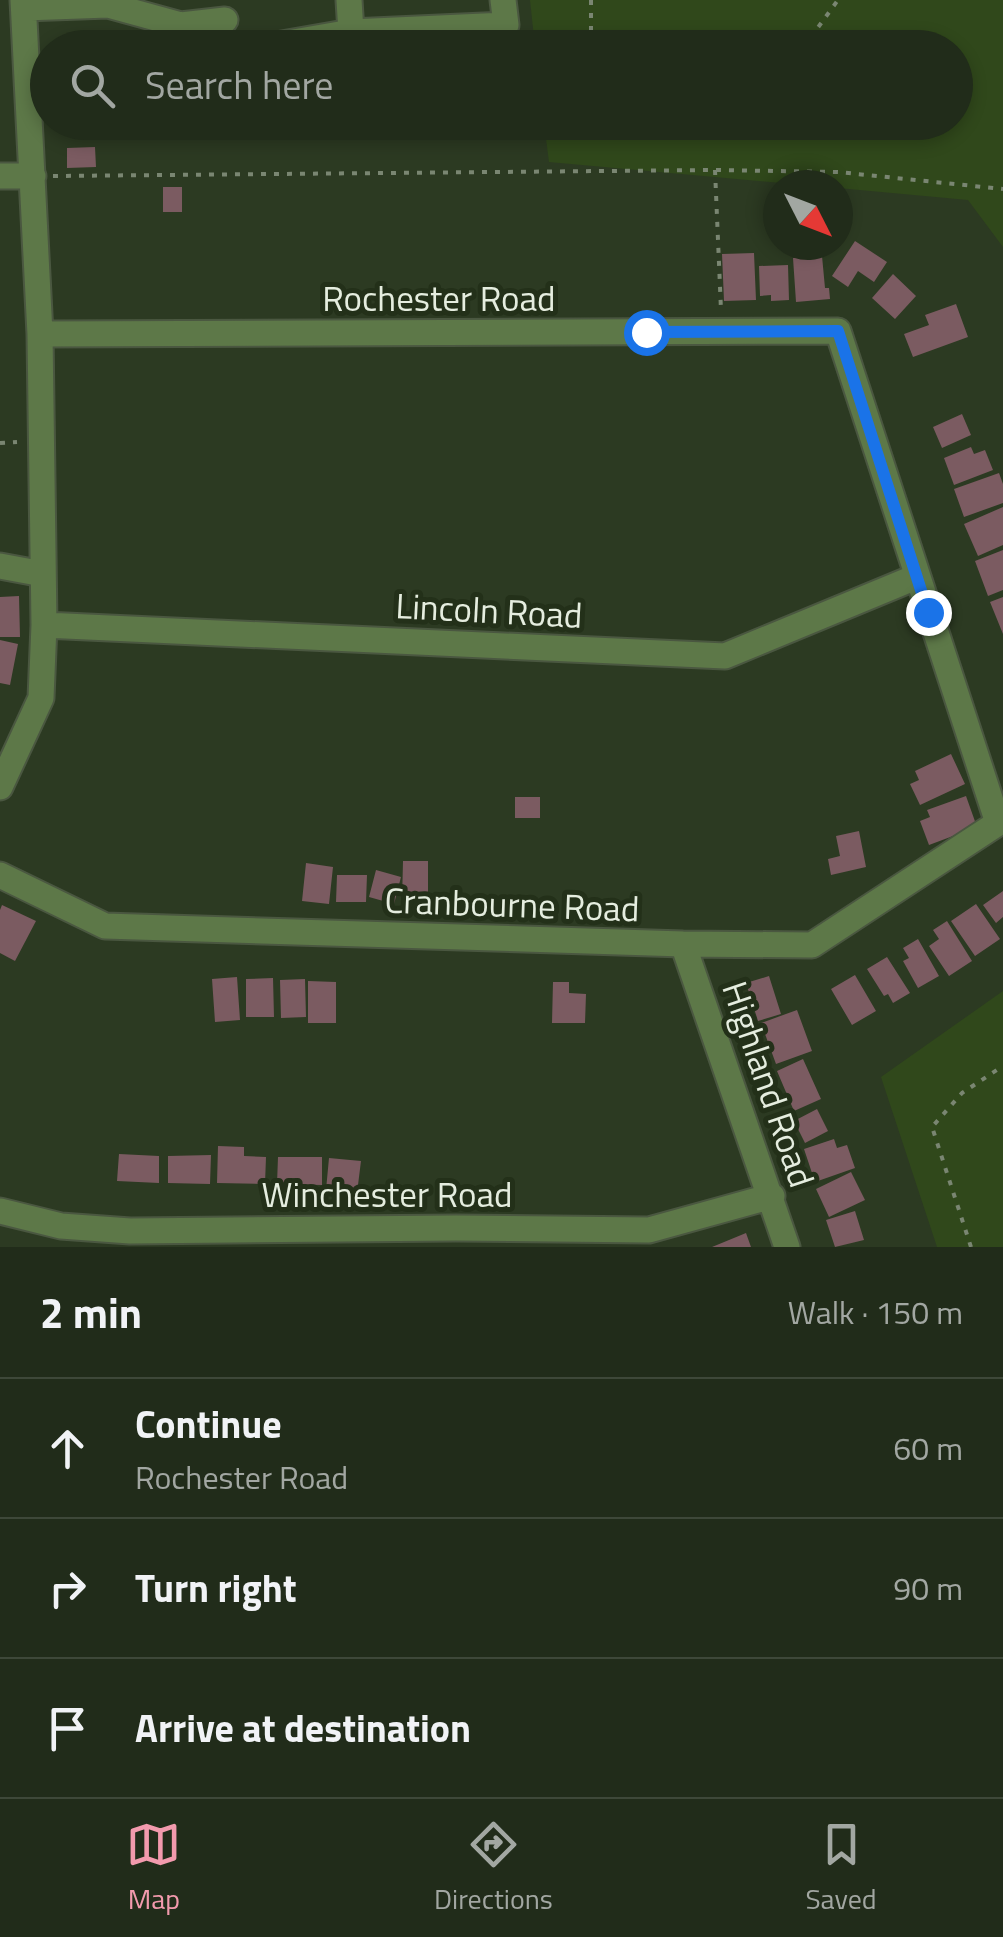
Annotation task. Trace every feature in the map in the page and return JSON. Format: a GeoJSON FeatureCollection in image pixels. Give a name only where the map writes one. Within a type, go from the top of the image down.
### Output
{"type":"FeatureCollection","features":[{"type":"Feature","properties":{"kind":"street"},"geometry":{"type":"LineString","coordinates":[[349,0],[351,30]]}},
{"type":"Feature","properties":{"kind":"street"},"geometry":{"type":"LineString","coordinates":[[395,30],[506,25],[503,0]]}},
{"type":"Feature","properties":{"kind":"street"},"geometry":{"type":"LineString","coordinates":[[30,107],[24,4],[108,6],[181,26],[225,20]]}},
{"type":"Feature","properties":{"kind":"street"},"geometry":{"type":"LineString","coordinates":[[0,787],[41,698],[44,626],[40,334],[32,140]]}},
{"type":"Feature","properties":{"kind":"street"},"geometry":{"type":"LineString","coordinates":[[0,176],[34,176]]}},
{"type":"Feature","properties":{"kind":"street","name":"Rochester Road"},"geometry":{"type":"LineString","coordinates":[[40,334],[838,331],[916,577]]}},
{"type":"Feature","properties":{"kind":"street"},"geometry":{"type":"LineString","coordinates":[[0,566],[43,574]]}},
{"type":"Feature","properties":{"kind":"street","name":"Lincoln Road"},"geometry":{"type":"LineString","coordinates":[[44,626],[726,656],[916,577]]}},
{"type":"Feature","properties":{"kind":"street","name":"Cranbourne Road"},"geometry":{"type":"LineString","coordinates":[[0,875],[104,926],[812,945],[998,823],[916,577]]}},
{"type":"Feature","properties":{"kind":"street","name":"Highland Road"},"geometry":{"type":"LineString","coordinates":[[682,944],[787,1247]]}},
{"type":"Feature","properties":{"kind":"street","name":"Winchester Road"},"geometry":{"type":"LineString","coordinates":[[0,1212],[128,1239],[459,1237],[649,1230],[772,1196]]}},
{"type":"Feature","properties":{"kind":"path"},"geometry":{"type":"LineString","coordinates":[[591,0],[591,30]]}},
{"type":"Feature","properties":{"kind":"path"},"geometry":{"type":"LineString","coordinates":[[816,30],[838,0]]}},
{"type":"Feature","properties":{"kind":"path"},"geometry":{"type":"LineString","coordinates":[[34,176],[715,170],[838,172],[1003,190]]}},
{"type":"Feature","properties":{"kind":"path"},"geometry":{"type":"LineString","coordinates":[[715,170],[722,332]]}},
{"type":"Feature","properties":{"kind":"path"},"geometry":{"type":"LineString","coordinates":[[972,1247],[932,1128],[962,1093],[1003,1066]]}},
{"type":"Feature","properties":{"kind":"green space"},"geometry":{"type":"Polygon","coordinates":[[[530,0],[1003,0],[1003,247],[968,200],[853,189],[853,170],[763,170],[763,181],[549,162],[546,140],[973,140],[973,30],[533,30],[530,0]]]}},
{"type":"Feature","properties":{"kind":"green space"},"geometry":{"type":"Polygon","coordinates":[[[1003,991],[1003,1247],[937,1247],[881,1077],[1003,991]]]}},
{"type":"Feature","properties":{"kind":"building"},"geometry":{"type":"Polygon","coordinates":[[[95,147],[96,167],[67,168],[67,148],[95,147]]]}},
{"type":"Feature","properties":{"kind":"building"},"geometry":{"type":"Polygon","coordinates":[[[163,187],[182,187],[182,212],[163,212],[163,187]]]}},
{"type":"Feature","properties":{"kind":"building"},"geometry":{"type":"Polygon","coordinates":[[[855,241],[887,262],[874,282],[858,271],[848,287],[832,276],[843,260],[853,260],[855,241]]]}},
{"type":"Feature","properties":{"kind":"building"},"geometry":{"type":"Polygon","coordinates":[[[754,253],[756,300],[724,301],[722,254],[754,253]]]}},
{"type":"Feature","properties":{"kind":"building"},"geometry":{"type":"Polygon","coordinates":[[[793,260],[822,260],[830,299],[796,302],[793,260]]]}},
{"type":"Feature","properties":{"kind":"building"},"geometry":{"type":"Polygon","coordinates":[[[788,265],[789,300],[771,301],[771,295],[760,296],[759,266],[788,265]]]}},
{"type":"Feature","properties":{"kind":"building"},"geometry":{"type":"Polygon","coordinates":[[[893,274],[916,296],[895,319],[872,298],[893,274]]]}},
{"type":"Feature","properties":{"kind":"building"},"geometry":{"type":"Polygon","coordinates":[[[956,304],[968,337],[913,357],[904,334],[929,325],[925,315],[956,304]]]}},
{"type":"Feature","properties":{"kind":"building"},"geometry":{"type":"Polygon","coordinates":[[[962,414],[971,435],[942,448],[933,427],[962,414]]]}},
{"type":"Feature","properties":{"kind":"building"},"geometry":{"type":"Polygon","coordinates":[[[971,447],[974,454],[985,450],[993,470],[954,485],[944,458],[971,447]]]}},
{"type":"Feature","properties":{"kind":"building"},"geometry":{"type":"Polygon","coordinates":[[[999,473],[1003,503],[964,517],[954,489],[999,473]]]}},
{"type":"Feature","properties":{"kind":"building"},"geometry":{"type":"Polygon","coordinates":[[[1003,507],[1003,545],[978,556],[964,524],[1003,507]]]}},
{"type":"Feature","properties":{"kind":"building"},"geometry":{"type":"Polygon","coordinates":[[[1003,550],[1003,590],[988,596],[975,561],[1003,550]]]}},
{"type":"Feature","properties":{"kind":"building"},"geometry":{"type":"Polygon","coordinates":[[[19,596],[20,637],[0,637],[0,597],[19,596]]]}},
{"type":"Feature","properties":{"kind":"building"},"geometry":{"type":"Polygon","coordinates":[[[1003,597],[1003,634],[990,602],[1003,597]]]}},
{"type":"Feature","properties":{"kind":"building"},"geometry":{"type":"Polygon","coordinates":[[[0,640],[18,644],[10,685],[0,683],[0,640]]]}},
{"type":"Feature","properties":{"kind":"building"},"geometry":{"type":"Polygon","coordinates":[[[951,754],[965,784],[920,805],[910,784],[919,780],[915,771],[951,754]]]}},
{"type":"Feature","properties":{"kind":"building"},"geometry":{"type":"Polygon","coordinates":[[[966,796],[977,827],[929,845],[920,821],[930,817],[927,810],[966,796]]]}},
{"type":"Feature","properties":{"kind":"building"},"geometry":{"type":"Polygon","coordinates":[[[515,797],[540,797],[540,818],[515,818],[515,797]]]}},
{"type":"Feature","properties":{"kind":"building"},"geometry":{"type":"Polygon","coordinates":[[[859,831],[866,867],[831,875],[828,859],[840,856],[836,836],[859,831]]]}},
{"type":"Feature","properties":{"kind":"building"},"geometry":{"type":"Polygon","coordinates":[[[403,861],[428,861],[428,901],[402,901],[403,861]]]}},
{"type":"Feature","properties":{"kind":"building"},"geometry":{"type":"Polygon","coordinates":[[[306,863],[333,867],[329,904],[302,901],[306,863]]]}},
{"type":"Feature","properties":{"kind":"building"},"geometry":{"type":"Polygon","coordinates":[[[376,870],[401,877],[394,904],[369,897],[376,870]]]}},
{"type":"Feature","properties":{"kind":"building"},"geometry":{"type":"Polygon","coordinates":[[[337,875],[367,875],[366,902],[336,902],[337,875]]]}},
{"type":"Feature","properties":{"kind":"building"},"geometry":{"type":"Polygon","coordinates":[[[1003,891],[1003,917],[996,923],[983,905],[1003,891]]]}},
{"type":"Feature","properties":{"kind":"building"},"geometry":{"type":"Polygon","coordinates":[[[976,904],[1000,939],[975,956],[951,921],[976,904]]]}},
{"type":"Feature","properties":{"kind":"building"},"geometry":{"type":"Polygon","coordinates":[[[2,905],[36,921],[15,961],[0,953],[2,905]]]}},
{"type":"Feature","properties":{"kind":"building"},"geometry":{"type":"Polygon","coordinates":[[[947,921],[972,961],[949,976],[929,946],[939,939],[933,930],[947,921]]]}},
{"type":"Feature","properties":{"kind":"building"},"geometry":{"type":"Polygon","coordinates":[[[918,939],[939,976],[918,988],[903,961],[909,958],[903,948],[918,939]]]}},
{"type":"Feature","properties":{"kind":"building"},"geometry":{"type":"Polygon","coordinates":[[[887,957],[910,993],[893,1003],[867,969],[887,957]]]}},
{"type":"Feature","properties":{"kind":"building"},"geometry":{"type":"Polygon","coordinates":[[[855,975],[876,1011],[852,1025],[831,989],[855,975]]]}},
{"type":"Feature","properties":{"kind":"building"},"geometry":{"type":"Polygon","coordinates":[[[769,976],[781,1014],[758,1021],[746,983],[769,976]]]}},
{"type":"Feature","properties":{"kind":"building"},"geometry":{"type":"Polygon","coordinates":[[[237,977],[240,1020],[215,1022],[212,979],[237,977]]]}},
{"type":"Feature","properties":{"kind":"building"},"geometry":{"type":"Polygon","coordinates":[[[273,978],[274,1017],[246,1017],[246,979],[273,978]]]}},
{"type":"Feature","properties":{"kind":"building"},"geometry":{"type":"Polygon","coordinates":[[[305,979],[306,1017],[281,1018],[280,980],[305,979]]]}},
{"type":"Feature","properties":{"kind":"building"},"geometry":{"type":"Polygon","coordinates":[[[308,981],[336,982],[336,1023],[308,1023],[308,981]]]}},
{"type":"Feature","properties":{"kind":"building"},"geometry":{"type":"Polygon","coordinates":[[[553,982],[569,982],[569,993],[586,994],[585,1023],[552,1023],[553,982]]]}},
{"type":"Feature","properties":{"kind":"building"},"geometry":{"type":"Polygon","coordinates":[[[797,1010],[812,1051],[776,1064],[761,1023],[797,1010]]]}},
{"type":"Feature","properties":{"kind":"building"},"geometry":{"type":"Polygon","coordinates":[[[803,1059],[821,1099],[794,1111],[777,1071],[803,1059]]]}},
{"type":"Feature","properties":{"kind":"building"},"geometry":{"type":"Polygon","coordinates":[[[817,1109],[828,1131],[805,1143],[794,1121],[817,1109]]]}},
{"type":"Feature","properties":{"kind":"building"},"geometry":{"type":"Polygon","coordinates":[[[834,1139],[837,1148],[847,1145],[855,1168],[815,1182],[804,1149],[834,1139]]]}},
{"type":"Feature","properties":{"kind":"building"},"geometry":{"type":"Polygon","coordinates":[[[218,1146],[244,1147],[244,1156],[266,1157],[265,1184],[217,1183],[218,1146]]]}},
{"type":"Feature","properties":{"kind":"building"},"geometry":{"type":"Polygon","coordinates":[[[119,1154],[159,1156],[159,1183],[117,1181],[119,1154]]]}},
{"type":"Feature","properties":{"kind":"building"},"geometry":{"type":"Polygon","coordinates":[[[211,1155],[210,1184],[168,1183],[168,1156],[211,1155]]]}},
{"type":"Feature","properties":{"kind":"building"},"geometry":{"type":"Polygon","coordinates":[[[278,1157],[322,1157],[322,1185],[277,1184],[278,1157]]]}},
{"type":"Feature","properties":{"kind":"building"},"geometry":{"type":"Polygon","coordinates":[[[329,1158],[361,1161],[357,1193],[326,1190],[329,1158]]]}},
{"type":"Feature","properties":{"kind":"building"},"geometry":{"type":"Polygon","coordinates":[[[851,1172],[865,1200],[829,1217],[816,1189],[851,1172]]]}},
{"type":"Feature","properties":{"kind":"building"},"geometry":{"type":"Polygon","coordinates":[[[855,1211],[864,1240],[835,1247],[826,1220],[855,1211]]]}},
{"type":"Feature","properties":{"kind":"building"},"geometry":{"type":"Polygon","coordinates":[[[746,1233],[751,1247],[712,1247],[746,1233]]]}},
{"type":"Feature","properties":{"kind":"route"},"geometry":{"type":"LineString","coordinates":[[646,332],[838,331],[928,612]]}}]}
